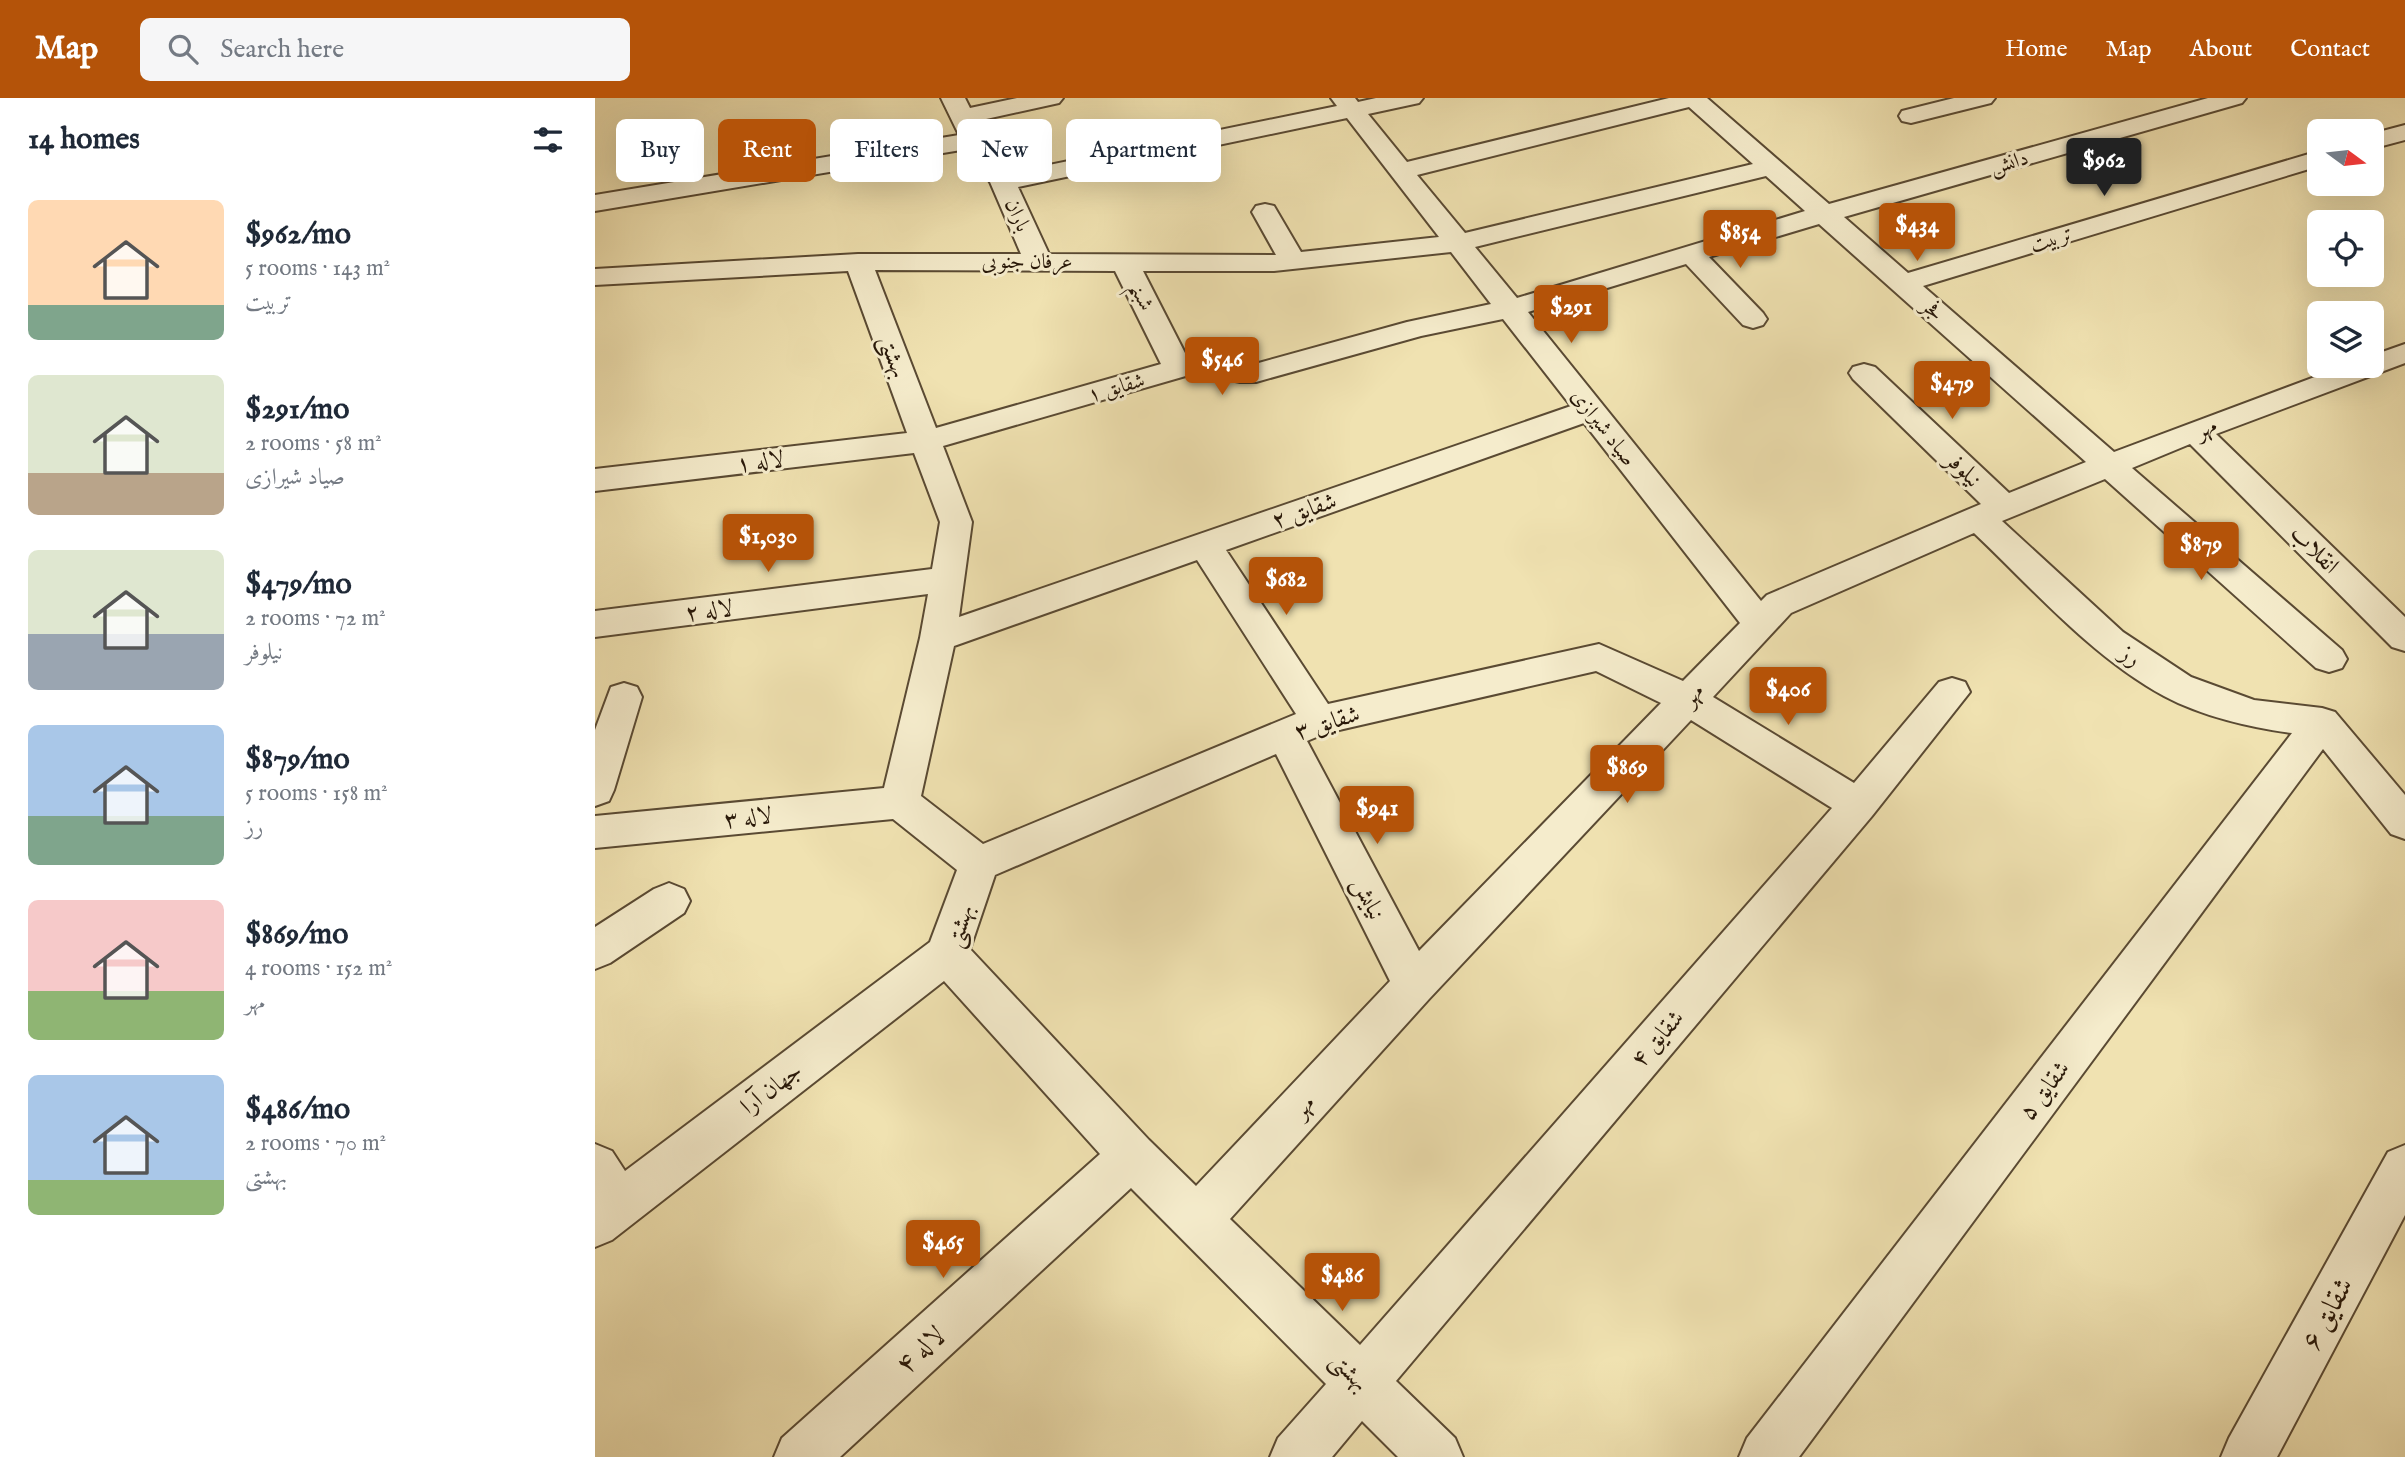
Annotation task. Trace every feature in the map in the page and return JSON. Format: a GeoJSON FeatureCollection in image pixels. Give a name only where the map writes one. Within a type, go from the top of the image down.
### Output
{"type":"FeatureCollection","features":[{"type":"Feature","properties":{"kind":"street"},"geometry":{"type":"LineString","coordinates":[[958,107],[1051,98]]}},
{"type":"Feature","properties":{"kind":"street"},"geometry":{"type":"LineString","coordinates":[[1052,171],[1348,104],[1411,98]]}},
{"type":"Feature","properties":{"kind":"street"},"geometry":{"type":"LineString","coordinates":[[1401,171],[1693,98]]}},
{"type":"Feature","properties":{"kind":"street","name":"فجر"},"geometry":{"type":"LineString","coordinates":[[1693,98],[2329,659]]}},
{"type":"Feature","properties":{"kind":"street"},"geometry":{"type":"LineString","coordinates":[[1911,116],[1983,98]]}},
{"type":"Feature","properties":{"kind":"street","name":"دانش"},"geometry":{"type":"LineString","coordinates":[[1691,254],[2234,98]]}},
{"type":"Feature","properties":{"kind":"street","name":"صیاد شیرازی"},"geometry":{"type":"LineString","coordinates":[[1348,104],[1760,624]]}},
{"type":"Feature","properties":{"kind":"street"},"geometry":{"type":"LineString","coordinates":[[2384,138],[2405,132]]}},
{"type":"Feature","properties":{"kind":"street"},"geometry":{"type":"LineString","coordinates":[[595,203],[957,143]]}},
{"type":"Feature","properties":{"kind":"street","name":"تربیت"},"geometry":{"type":"LineString","coordinates":[[1903,284],[2307,162]]}},
{"type":"Feature","properties":{"kind":"street","name":"عرفان جنوبی"},"geometry":{"type":"LineString","coordinates":[[595,277],[858,262],[1293,261],[1458,243],[1771,167]]}},
{"type":"Feature","properties":{"kind":"street","name":"باران"},"geometry":{"type":"LineString","coordinates":[[1003,182],[1038,261]]}},
{"type":"Feature","properties":{"kind":"street"},"geometry":{"type":"LineString","coordinates":[[1265,212],[1293,261]]}},
{"type":"Feature","properties":{"kind":"street"},"geometry":{"type":"LineString","coordinates":[[1691,254],[1753,319]]}},
{"type":"Feature","properties":{"kind":"street","name":"شقایق ۱"},"geometry":{"type":"LineString","coordinates":[[926,441],[1199,363],[1244,375],[1256,373],[1417,328],[1510,309],[1691,254]]}},
{"type":"Feature","properties":{"kind":"street","name":"شبنم"},"geometry":{"type":"LineString","coordinates":[[1124,261],[1178,369]]}},
{"type":"Feature","properties":{"kind":"street","name":"بهشتی"},"geometry":{"type":"LineString","coordinates":[[858,262],[956,522],[939,638],[900,802]]}},
{"type":"Feature","properties":{"kind":"street","name":"مهر"},"geometry":{"type":"LineString","coordinates":[[2384,361],[2405,353]]}},
{"type":"Feature","properties":{"kind":"street","name":"نیلوفر"},"geometry":{"type":"LineString","coordinates":[[1864,373],[1991,513]]}},
{"type":"Feature","properties":{"kind":"street","name":"مهر"},"geometry":{"type":"LineString","coordinates":[[1198,1219],[1414,985],[1779,604],[2109,465],[2339,378]]}},
{"type":"Feature","properties":{"kind":"street","name":"شقایق ۲"},"geometry":{"type":"LineString","coordinates":[[939,638],[1590,410]]}},
{"type":"Feature","properties":{"kind":"street","name":"انقلاب"},"geometry":{"type":"LineString","coordinates":[[2195,431],[2405,638]]}},
{"type":"Feature","properties":{"kind":"street","name":"لاله ۱"},"geometry":{"type":"LineString","coordinates":[[595,480],[926,441]]}},
{"type":"Feature","properties":{"kind":"street","name":"رز"},"geometry":{"type":"LineString","coordinates":[[1991,513],[2110,641],[2178,687],[2252,714],[2322,722]]}},
{"type":"Feature","properties":{"kind":"street","name":"نیایش"},"geometry":{"type":"LineString","coordinates":[[1205,545],[1302,727],[1414,985]]}},
{"type":"Feature","properties":{"kind":"street","name":"لاله ۲"},"geometry":{"type":"LineString","coordinates":[[595,624],[948,579]]}},
{"type":"Feature","properties":{"kind":"street","name":"شقایق ۳"},"geometry":{"type":"LineString","coordinates":[[979,864],[1302,727],[1599,657],[1687,699],[1858,805]]}},
{"type":"Feature","properties":{"kind":"street","name":"شقایق ۴"},"geometry":{"type":"LineString","coordinates":[[1297,1457],[1858,805],[1951,692]]}},
{"type":"Feature","properties":{"kind":"street"},"geometry":{"type":"LineString","coordinates":[[595,790],[624,697]]}},
{"type":"Feature","properties":{"kind":"street"},"geometry":{"type":"LineString","coordinates":[[2322,722],[2405,823]]}},
{"type":"Feature","properties":{"kind":"street","name":"شقایق ۵"},"geometry":{"type":"LineString","coordinates":[[1766,1457],[2322,722]]}},
{"type":"Feature","properties":{"kind":"street"},"geometry":{"type":"LineString","coordinates":[[900,802],[979,864]]}},
{"type":"Feature","properties":{"kind":"street","name":"لاله ۳"},"geometry":{"type":"LineString","coordinates":[[595,832],[900,802]]}},
{"type":"Feature","properties":{"kind":"street","name":"بهشتی"},"geometry":{"type":"LineString","coordinates":[[979,864],[947,954],[1132,1156],[1436,1457]]}},
{"type":"Feature","properties":{"kind":"street"},"geometry":{"type":"LineString","coordinates":[[595,950],[670,901]]}},
{"type":"Feature","properties":{"kind":"street","name":"جهان آرا"},"geometry":{"type":"LineString","coordinates":[[603,1198],[947,954]]}},
{"type":"Feature","properties":{"kind":"street","name":"لاله ۴"},"geometry":{"type":"LineString","coordinates":[[801,1457],[1132,1156]]}},
{"type":"Feature","properties":{"kind":"street","name":"شقایق ۶"},"geometry":{"type":"LineString","coordinates":[[2248,1457],[2405,1168]]}}]}
